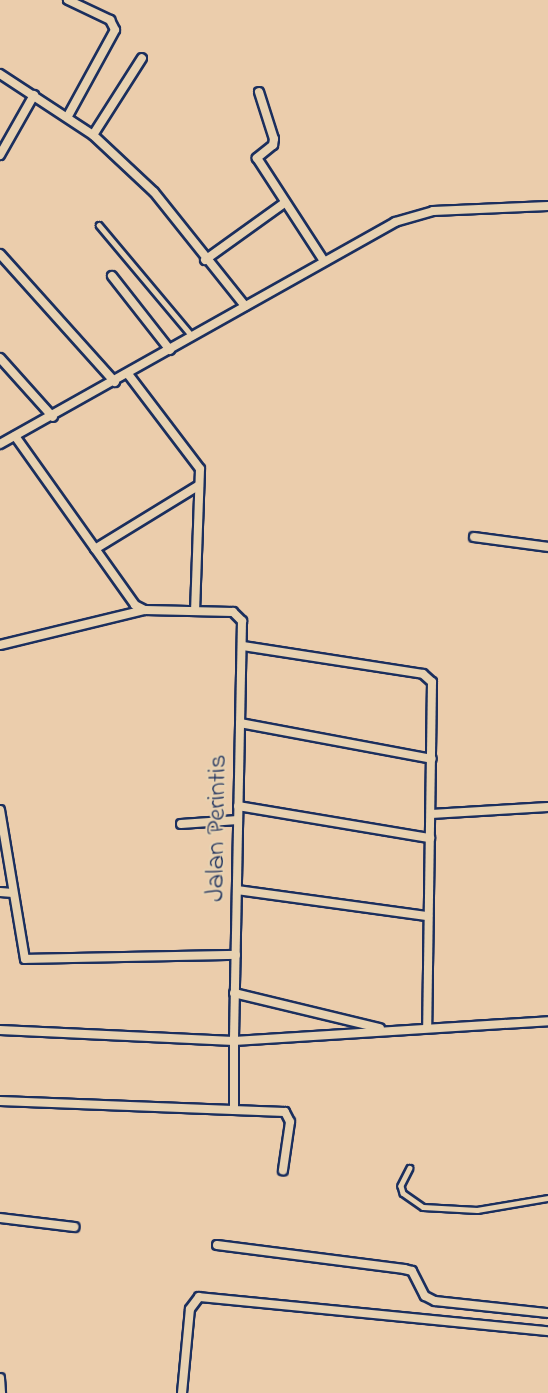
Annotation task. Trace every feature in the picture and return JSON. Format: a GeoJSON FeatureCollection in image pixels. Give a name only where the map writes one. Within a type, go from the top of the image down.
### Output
{"type":"FeatureCollection","features":[{"type":"Feature","properties":{"kind":"street"},"geometry":{"type":"LineString","coordinates":[[68,0],[110,20],[115,30],[68,116]]}},
{"type":"Feature","properties":{"kind":"street"},"geometry":{"type":"LineString","coordinates":[[93,135],[142,58]]}},
{"type":"Feature","properties":{"kind":"street"},"geometry":{"type":"LineString","coordinates":[[0,74],[68,116],[93,135],[154,192],[205,260],[245,306]]}},
{"type":"Feature","properties":{"kind":"street"},"geometry":{"type":"LineString","coordinates":[[259,92],[274,139],[273,145],[257,158],[283,204],[324,261]]}},
{"type":"Feature","properties":{"kind":"street"},"geometry":{"type":"LineString","coordinates":[[0,155],[34,95]]}},
{"type":"Feature","properties":{"kind":"street"},"geometry":{"type":"LineString","coordinates":[[205,260],[283,204]]}},
{"type":"Feature","properties":{"kind":"street"},"geometry":{"type":"LineString","coordinates":[[0,444],[115,382],[324,261],[419,214],[548,206]]}},
{"type":"Feature","properties":{"kind":"street"},"geometry":{"type":"LineString","coordinates":[[0,254],[115,382]]}},
{"type":"Feature","properties":{"kind":"street"},"geometry":{"type":"LineString","coordinates":[[112,276],[170,350]]}},
{"type":"Feature","properties":{"kind":"street"},"geometry":{"type":"LineString","coordinates":[[0,358],[53,417]]}},
{"type":"Feature","properties":{"kind":"street"},"geometry":{"type":"LineString","coordinates":[[128,374],[198,466],[195,611]]}},
{"type":"Feature","properties":{"kind":"street"},"geometry":{"type":"LineString","coordinates":[[15,436],[132,601],[145,610]]}},
{"type":"Feature","properties":{"kind":"street"},"geometry":{"type":"LineString","coordinates":[[95,549],[198,486]]}},
{"type":"Feature","properties":{"kind":"street"},"geometry":{"type":"LineString","coordinates":[[474,537],[548,547]]}},
{"type":"Feature","properties":{"kind":"street","name":"Jalan Perintis"},"geometry":{"type":"LineString","coordinates":[[0,645],[145,610],[236,613],[242,621],[234,993],[234,1110]]}},
{"type":"Feature","properties":{"kind":"street"},"geometry":{"type":"LineString","coordinates":[[243,646],[426,675],[434,688],[427,1027]]}},
{"type":"Feature","properties":{"kind":"street"},"geometry":{"type":"LineString","coordinates":[[240,723],[432,759]]}},
{"type":"Feature","properties":{"kind":"street"},"geometry":{"type":"LineString","coordinates":[[238,806],[430,838]]}},
{"type":"Feature","properties":{"kind":"street"},"geometry":{"type":"LineString","coordinates":[[431,814],[548,807]]}},
{"type":"Feature","properties":{"kind":"street"},"geometry":{"type":"LineString","coordinates":[[0,810],[25,959],[32,962],[236,955]]}},
{"type":"Feature","properties":{"kind":"street"},"geometry":{"type":"LineString","coordinates":[[181,824],[238,820]]}},
{"type":"Feature","properties":{"kind":"street"},"geometry":{"type":"LineString","coordinates":[[237,890],[428,916]]}},
{"type":"Feature","properties":{"kind":"street"},"geometry":{"type":"LineString","coordinates":[[0,892],[13,893]]}},
{"type":"Feature","properties":{"kind":"street"},"geometry":{"type":"LineString","coordinates":[[234,993],[389,1030]]}},
{"type":"Feature","properties":{"kind":"street"},"geometry":{"type":"LineString","coordinates":[[0,1030],[234,1041],[548,1021]]}},
{"type":"Feature","properties":{"kind":"street"},"geometry":{"type":"LineString","coordinates":[[0,1101],[279,1111],[289,1116],[283,1170]]}},
{"type":"Feature","properties":{"kind":"street"},"geometry":{"type":"LineString","coordinates":[[0,1218],[74,1227]]}},
{"type":"Feature","properties":{"kind":"street"},"geometry":{"type":"LineString","coordinates":[[217,1245],[404,1269],[412,1271],[425,1296],[435,1301],[548,1312]]}},
{"type":"Feature","properties":{"kind":"street"},"geometry":{"type":"LineString","coordinates":[[182,1393],[190,1309],[199,1297],[548,1330]]}},
{"type":"Feature","properties":{"kind":"street"},"geometry":{"type":"LineString","coordinates":[[0,1378],[1,1393]]}},
{"type":"Feature","properties":{"kind":"lane"},"geometry":{"type":"LineString","coordinates":[[99,225],[192,336]]}},
{"type":"Feature","properties":{"kind":"lane"},"geometry":{"type":"LineString","coordinates":[[410,1168],[401,1186],[404,1192],[423,1207],[477,1210],[548,1198]]}}]}
